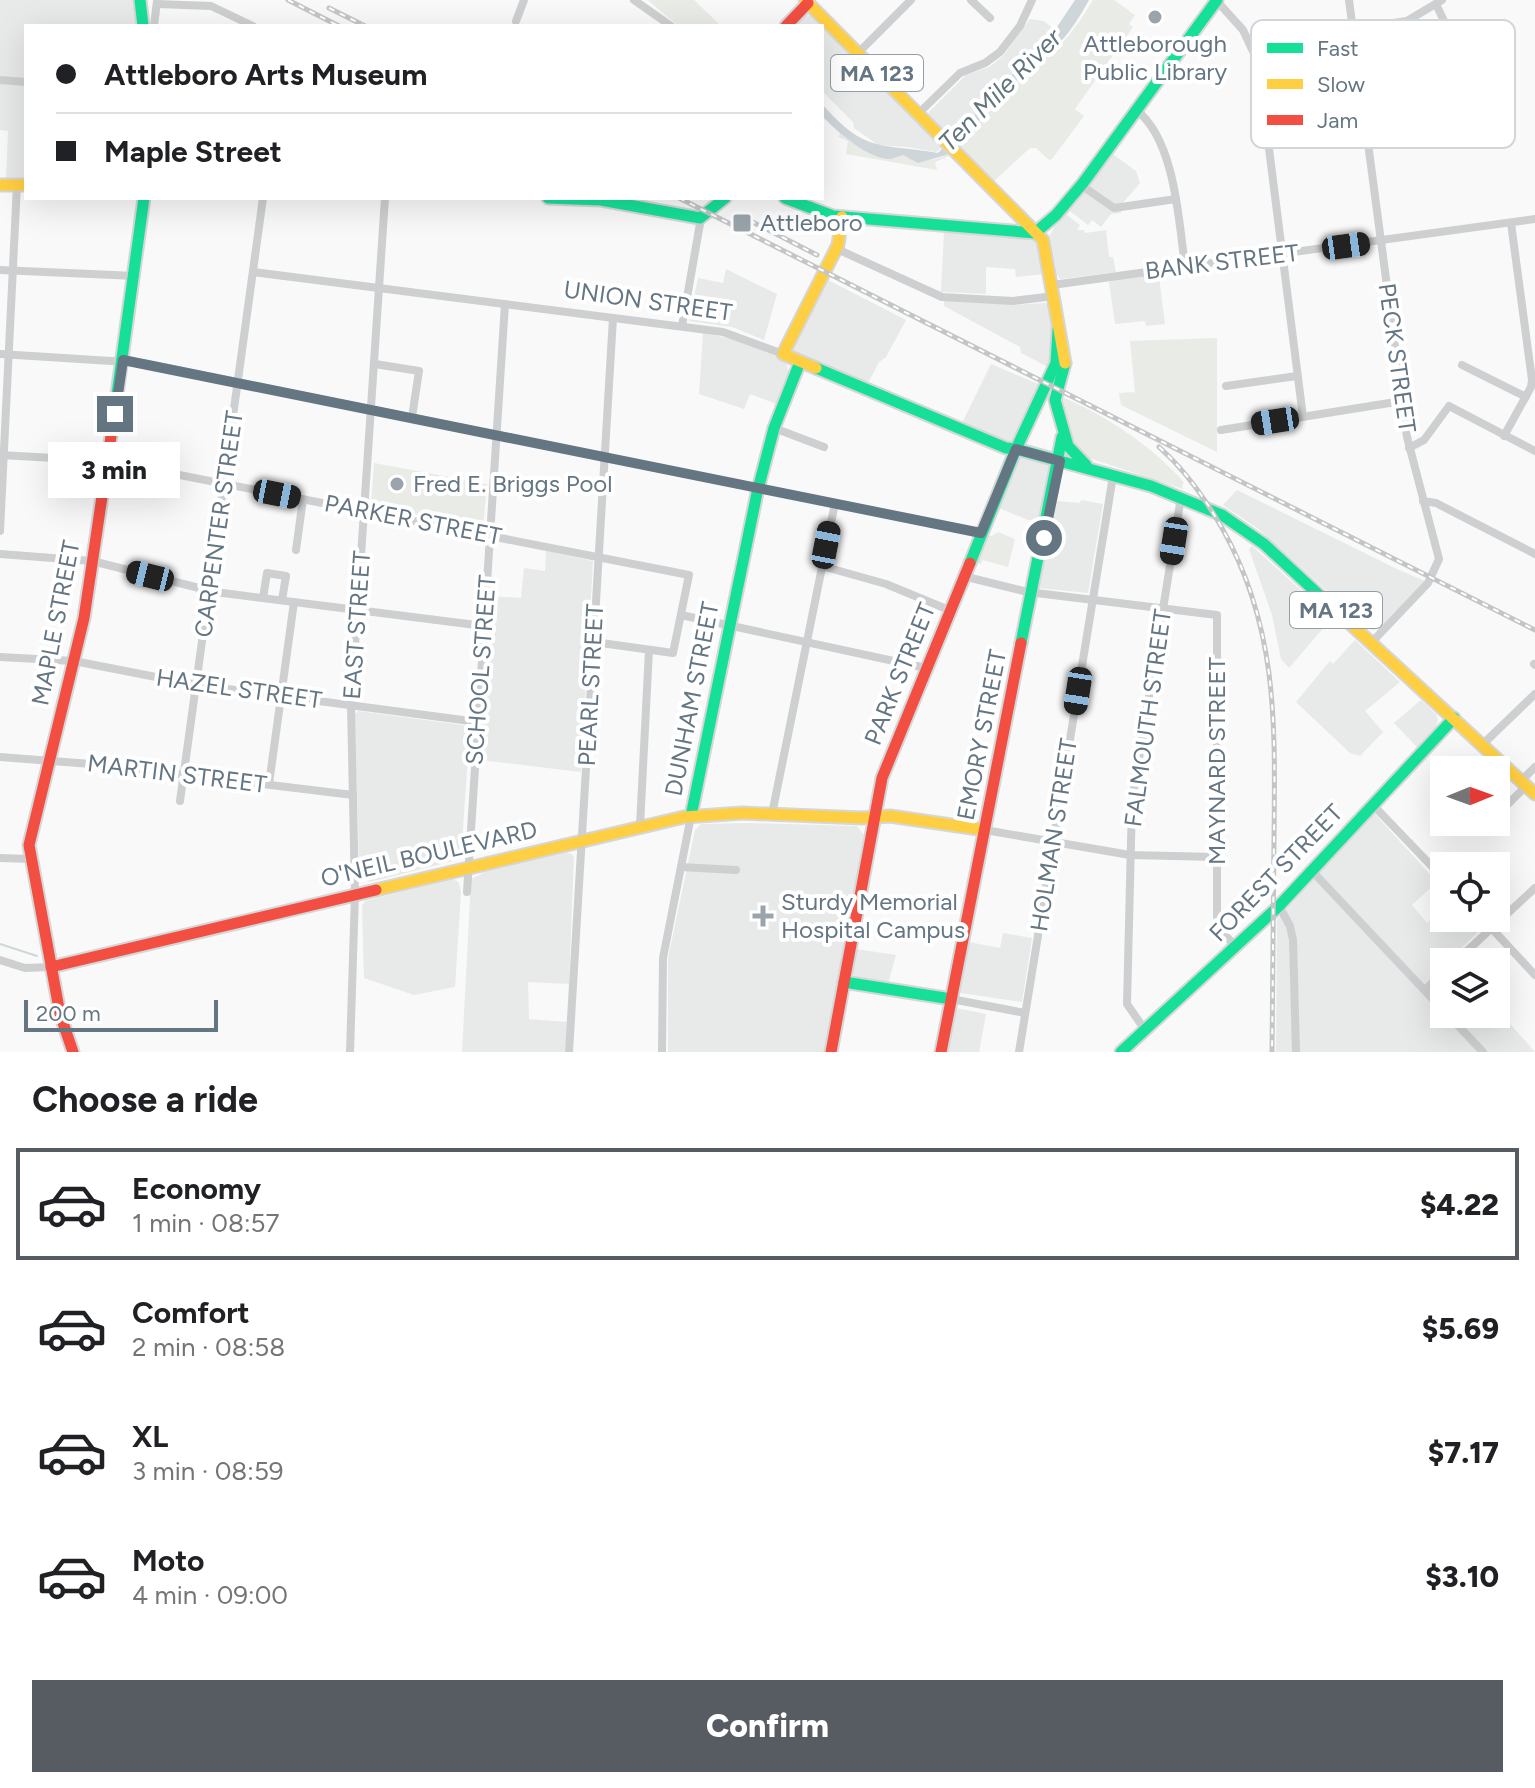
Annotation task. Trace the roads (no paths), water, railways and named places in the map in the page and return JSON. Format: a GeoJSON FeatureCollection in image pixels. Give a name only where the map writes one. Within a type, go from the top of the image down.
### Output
{"type":"FeatureCollection","features":[{"type":"Feature","properties":{"kind":"main road"},"geometry":{"type":"LineString","coordinates":[[140,0],[143,24]]}},
{"type":"Feature","properties":{"kind":"main road"},"geometry":{"type":"LineString","coordinates":[[790,200],[842,217],[1035,233],[1056,215],[1081,185],[1216,0]]}},
{"type":"Feature","properties":{"kind":"main road"},"geometry":{"type":"LineString","coordinates":[[788,24],[806,1]]}},
{"type":"Feature","properties":{"kind":"main road","name":"MA 123"},"geometry":{"type":"LineString","coordinates":[[806,1],[1035,233]]}},
{"type":"Feature","properties":{"kind":"main road"},"geometry":{"type":"LineString","coordinates":[[0,185],[21,185]]}},
{"type":"Feature","properties":{"kind":"main road","name":"MAPLE STREET"},"geometry":{"type":"LineString","coordinates":[[73,1052],[65,1034],[29,842],[74,661],[92,561],[136,276],[144,200]]}},
{"type":"Feature","properties":{"kind":"main road"},"geometry":{"type":"LineString","coordinates":[[603,200],[701,218],[723,200]]}},
{"type":"Feature","properties":{"kind":"main road"},"geometry":{"type":"LineString","coordinates":[[783,354],[837,249],[842,217]]}},
{"type":"Feature","properties":{"kind":"main road","name":"PARK STREET"},"geometry":{"type":"LineString","coordinates":[[1035,233],[1044,243],[1066,364],[1054,393],[1061,427]]}},
{"type":"Feature","properties":{"kind":"main road","name":"PARK STREET"},"geometry":{"type":"LineString","coordinates":[[831,1052],[882,778],[1016,449],[1057,360],[1058,329]]}},
{"type":"Feature","properties":{"kind":"main road","name":"UNION STREET"},"geometry":{"type":"LineString","coordinates":[[783,354],[1006,448],[1016,449]]}},
{"type":"Feature","properties":{"kind":"main road","name":"DUNHAM STREET"},"geometry":{"type":"LineString","coordinates":[[691,816],[758,487],[774,428],[800,362]]}},
{"type":"Feature","properties":{"kind":"main road"},"geometry":{"type":"LineString","coordinates":[[1032,416],[1048,410],[1058,414]]}},
{"type":"Feature","properties":{"kind":"main road","name":"MA 123"},"geometry":{"type":"LineString","coordinates":[[1061,427],[1072,454],[1093,470]]}},
{"type":"Feature","properties":{"kind":"main road","name":"EMORY STREET"},"geometry":{"type":"LineString","coordinates":[[941,1052],[1060,461],[1061,427]]}},
{"type":"Feature","properties":{"kind":"main road","name":"MA 123"},"geometry":{"type":"LineString","coordinates":[[1016,449],[1181,497],[1218,512],[1250,532],[1527,787]]}},
{"type":"Feature","properties":{"kind":"main road","name":"FOREST STREET"},"geometry":{"type":"LineString","coordinates":[[1121,1052],[1279,906],[1454,718]]}},
{"type":"Feature","properties":{"kind":"main road","name":"O'NEIL BOULEVARD"},"geometry":{"type":"LineString","coordinates":[[51,967],[691,816],[772,814],[918,819],[985,830]]}},
{"type":"Feature","properties":{"kind":"main road"},"geometry":{"type":"LineString","coordinates":[[844,982],[951,999]]}},
{"type":"Feature","properties":{"kind":"street"},"geometry":{"type":"LineString","coordinates":[[516,21],[524,0]]}},
{"type":"Feature","properties":{"kind":"street"},"geometry":{"type":"LineString","coordinates":[[634,0],[668,24]]}},
{"type":"Feature","properties":{"kind":"street"},"geometry":{"type":"LineString","coordinates":[[971,0],[990,18]]}},
{"type":"Feature","properties":{"kind":"street"},"geometry":{"type":"LineString","coordinates":[[918,114],[959,74],[987,62],[1003,49],[1020,26],[1032,0]]}},
{"type":"Feature","properties":{"kind":"street"},"geometry":{"type":"LineString","coordinates":[[1216,0],[1243,30],[1251,47]]}},
{"type":"Feature","properties":{"kind":"street","name":"PECK STREET"},"geometry":{"type":"LineString","coordinates":[[1349,0],[1352,20]]}},
{"type":"Feature","properties":{"kind":"street"},"geometry":{"type":"LineString","coordinates":[[858,53],[907,1]]}},
{"type":"Feature","properties":{"kind":"street"},"geometry":{"type":"LineString","coordinates":[[154,24],[157,2],[209,3],[247,24]]}},
{"type":"Feature","properties":{"kind":"street"},"geometry":{"type":"LineString","coordinates":[[1409,20],[1439,2]]}},
{"type":"Feature","properties":{"kind":"street"},"geometry":{"type":"LineString","coordinates":[[0,80],[24,82]]}},
{"type":"Feature","properties":{"kind":"street"},"geometry":{"type":"LineString","coordinates":[[1136,110],[1155,130],[1176,199],[1185,267]]}},
{"type":"Feature","properties":{"kind":"street"},"geometry":{"type":"LineString","coordinates":[[1269,148],[1303,417]]}},
{"type":"Feature","properties":{"kind":"street","name":"PECK STREET"},"geometry":{"type":"LineString","coordinates":[[1369,148],[1409,448],[1438,556],[1437,566],[1428,583],[1372,642]]}},
{"type":"Feature","properties":{"kind":"street"},"geometry":{"type":"LineString","coordinates":[[0,531],[4,355],[21,185]]}},
{"type":"Feature","properties":{"kind":"street"},"geometry":{"type":"LineString","coordinates":[[1081,185],[1114,208],[1176,199]]}},
{"type":"Feature","properties":{"kind":"street","name":"CARPENTER STREET"},"geometry":{"type":"LineString","coordinates":[[180,801],[263,200]]}},
{"type":"Feature","properties":{"kind":"street","name":"EAST STREET"},"geometry":{"type":"LineString","coordinates":[[350,1052],[355,894],[351,705],[385,200]]}},
{"type":"Feature","properties":{"kind":"street"},"geometry":{"type":"LineString","coordinates":[[682,326],[701,218]]}},
{"type":"Feature","properties":{"kind":"street","name":"BANK STREET"},"geometry":{"type":"LineString","coordinates":[[837,249],[939,297],[1016,301],[1053,290],[1185,267],[1535,219]]}},
{"type":"Feature","properties":{"kind":"street"},"geometry":{"type":"LineString","coordinates":[[1504,436],[1532,380],[1511,223]]}},
{"type":"Feature","properties":{"kind":"street"},"geometry":{"type":"LineString","coordinates":[[0,270],[136,276]]}},
{"type":"Feature","properties":{"kind":"street","name":"UNION STREET"},"geometry":{"type":"LineString","coordinates":[[253,272],[732,333],[783,354]]}},
{"type":"Feature","properties":{"kind":"street","name":"SCHOOL STREET"},"geometry":{"type":"LineString","coordinates":[[467,892],[505,304]]}},
{"type":"Feature","properties":{"kind":"street","name":"PEARL STREET"},"geometry":{"type":"LineString","coordinates":[[569,1052],[613,318]]}},
{"type":"Feature","properties":{"kind":"street"},"geometry":{"type":"LineString","coordinates":[[4,355],[123,360],[981,533]]}},
{"type":"Feature","properties":{"kind":"street"},"geometry":{"type":"LineString","coordinates":[[375,364],[419,371],[412,417]]}},
{"type":"Feature","properties":{"kind":"street"},"geometry":{"type":"LineString","coordinates":[[1462,365],[1526,397]]}},
{"type":"Feature","properties":{"kind":"street"},"geometry":{"type":"LineString","coordinates":[[1226,386],[1297,376]]}},
{"type":"Feature","properties":{"kind":"street"},"geometry":{"type":"LineString","coordinates":[[1221,430],[1402,401]]}},
{"type":"Feature","properties":{"kind":"street"},"geometry":{"type":"LineString","coordinates":[[1409,448],[1424,440],[1449,406],[1535,451]]}},
{"type":"Feature","properties":{"kind":"street"},"geometry":{"type":"LineString","coordinates":[[774,428],[824,447]]}},
{"type":"Feature","properties":{"kind":"street","name":"PARKER STREET"},"geometry":{"type":"LineString","coordinates":[[2,455],[108,461],[689,575],[681,615]]}},
{"type":"Feature","properties":{"kind":"street","name":"HOLMAN STREET"},"geometry":{"type":"LineString","coordinates":[[1019,1052],[1113,476]]}},
{"type":"Feature","properties":{"kind":"street","name":"FALMOUTH STREET"},"geometry":{"type":"LineString","coordinates":[[1145,1030],[1127,1004],[1132,798],[1181,497]]}},
{"type":"Feature","properties":{"kind":"street"},"geometry":{"type":"LineString","coordinates":[[296,550],[303,499]]}},
{"type":"Feature","properties":{"kind":"street"},"geometry":{"type":"LineString","coordinates":[[1423,501],[1436,503],[1535,554]]}},
{"type":"Feature","properties":{"kind":"street"},"geometry":{"type":"LineString","coordinates":[[772,814],[835,503]]}},
{"type":"Feature","properties":{"kind":"street"},"geometry":{"type":"LineString","coordinates":[[0,554],[92,561],[209,591],[484,626]]}},
{"type":"Feature","properties":{"kind":"street"},"geometry":{"type":"LineString","coordinates":[[822,566],[886,584],[949,610]]}},
{"type":"Feature","properties":{"kind":"street"},"geometry":{"type":"LineString","coordinates":[[263,598],[267,573],[286,576],[282,600]]}},
{"type":"Feature","properties":{"kind":"street"},"geometry":{"type":"LineString","coordinates":[[963,576],[1032,593],[1163,609]]}},
{"type":"Feature","properties":{"kind":"street"},"geometry":{"type":"LineString","coordinates":[[269,784],[294,602]]}},
{"type":"Feature","properties":{"kind":"street","name":"MAYNARD STREET"},"geometry":{"type":"LineString","coordinates":[[1163,609],[1217,615],[1217,927],[1236,947]]}},
{"type":"Feature","properties":{"kind":"street"},"geometry":{"type":"LineString","coordinates":[[594,642],[673,653],[681,615],[926,668]]}},
{"type":"Feature","properties":{"kind":"street"},"geometry":{"type":"LineString","coordinates":[[640,826],[649,650]]}},
{"type":"Feature","properties":{"kind":"street","name":"HAZEL STREET"},"geometry":{"type":"LineString","coordinates":[[0,657],[74,661],[197,685],[478,722]]}},
{"type":"Feature","properties":{"kind":"street"},"geometry":{"type":"LineString","coordinates":[[1482,745],[1535,694]]}},
{"type":"Feature","properties":{"kind":"street","name":"MARTIN STREET"},"geometry":{"type":"LineString","coordinates":[[0,757],[50,759],[353,795]]}},
{"type":"Feature","properties":{"kind":"street"},"geometry":{"type":"LineString","coordinates":[[1510,803],[1527,787],[1535,767]]}},
{"type":"Feature","properties":{"kind":"street"},"geometry":{"type":"LineString","coordinates":[[1373,805],[1430,864]]}},
{"type":"Feature","properties":{"kind":"street","name":"DUNHAM STREET"},"geometry":{"type":"LineString","coordinates":[[662,1052],[663,958],[691,816]]}},
{"type":"Feature","properties":{"kind":"street"},"geometry":{"type":"LineString","coordinates":[[985,830],[1130,855],[1217,857]]}},
{"type":"Feature","properties":{"kind":"street"},"geometry":{"type":"LineString","coordinates":[[0,858],[31,859]]}},
{"type":"Feature","properties":{"kind":"street"},"geometry":{"type":"LineString","coordinates":[[681,867],[736,870]]}},
{"type":"Feature","properties":{"kind":"street"},"geometry":{"type":"LineString","coordinates":[[1312,871],[1430,995]]}},
{"type":"Feature","properties":{"kind":"street"},"geometry":{"type":"LineString","coordinates":[[1510,911],[1535,888]]}},
{"type":"Feature","properties":{"kind":"street"},"geometry":{"type":"LineString","coordinates":[[1279,906],[1290,926],[1293,940],[1296,1052]]}},
{"type":"Feature","properties":{"kind":"street"},"geometry":{"type":"LineString","coordinates":[[1470,948],[1487,932]]}},
{"type":"Feature","properties":{"kind":"street"},"geometry":{"type":"LineString","coordinates":[[1495,932],[1535,975]]}},
{"type":"Feature","properties":{"kind":"street","name":"O'NEIL BOULEVARD"},"geometry":{"type":"LineString","coordinates":[[0,960],[25,968],[51,967]]}},
{"type":"Feature","properties":{"kind":"street"},"geometry":{"type":"LineString","coordinates":[[1425,990],[1430,985]]}},
{"type":"Feature","properties":{"kind":"street"},"geometry":{"type":"LineString","coordinates":[[951,999],[1025,1013]]}},
{"type":"Feature","properties":{"kind":"street"},"geometry":{"type":"LineString","coordinates":[[1461,1028],[1483,1052]]}},
{"type":"Feature","properties":{"kind":"water","name":"Ten Mile River"},"geometry":{"type":"Polygon","coordinates":[[[1075,0],[1089,0],[1066,36],[1034,62],[946,155],[918,163],[903,155],[882,158],[854,144],[824,118],[824,106],[851,131],[875,144],[938,153],[1055,30],[1075,0]]]}},
{"type":"Feature","properties":{"kind":"waterway"},"geometry":{"type":"LineString","coordinates":[[0,944],[37,956]]}},
{"type":"Feature","properties":{"kind":"railway"},"geometry":{"type":"LineString","coordinates":[[288,0],[335,24]]}},
{"type":"Feature","properties":{"kind":"railway"},"geometry":{"type":"LineString","coordinates":[[329,8],[361,24]]}},
{"type":"Feature","properties":{"kind":"railway"},"geometry":{"type":"LineString","coordinates":[[683,200],[1535,630]]}},
{"type":"Feature","properties":{"kind":"railway"},"geometry":{"type":"LineString","coordinates":[[739,215],[817,255]]}},
{"type":"Feature","properties":{"kind":"railway"},"geometry":{"type":"LineString","coordinates":[[1159,447],[1194,485],[1222,528],[1241,566],[1264,642],[1270,680],[1274,758],[1272,1052]]}},
{"type":"Feature","properties":{"kind":"place","name":"Attleborough Public Library"},"geometry":{"type":"Point","coordinates":[1155,17]}},
{"type":"Feature","properties":{"kind":"place","name":"Attleboro"},"geometry":{"type":"Point","coordinates":[742,223]}},
{"type":"Feature","properties":{"kind":"place","name":"Fred E. Briggs Pool"},"geometry":{"type":"Point","coordinates":[397,484]}},
{"type":"Feature","properties":{"kind":"place","name":"Sturdy Memorial Hospital Campus"},"geometry":{"type":"Point","coordinates":[763,916]}}]}
